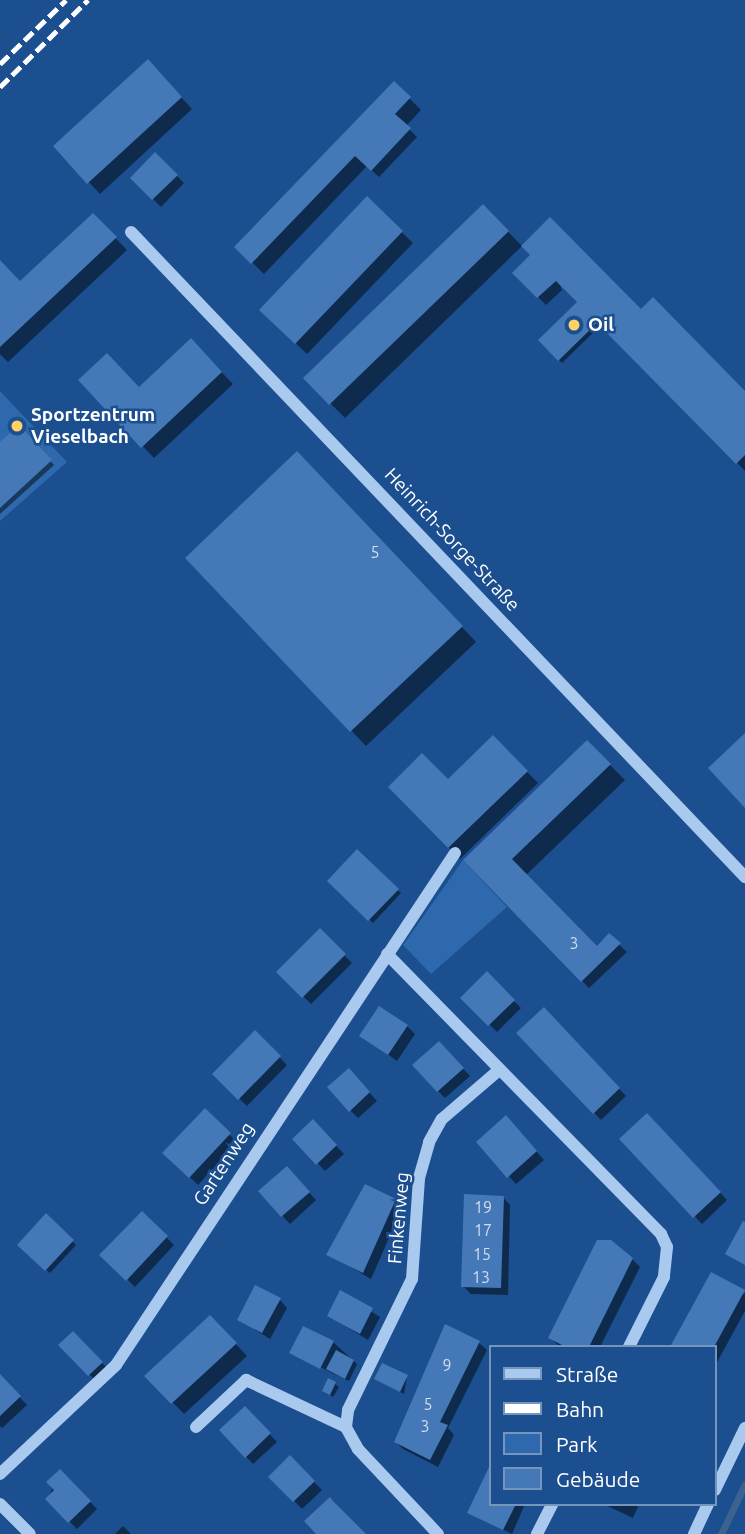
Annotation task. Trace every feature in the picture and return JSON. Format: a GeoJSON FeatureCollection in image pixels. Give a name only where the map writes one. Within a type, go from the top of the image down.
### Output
{"type":"FeatureCollection","features":[{"type":"Feature","properties":{"kind":"street","name":"Heinrich-Sorge-Straße"},"geometry":{"type":"LineString","coordinates":[[131,232],[745,877]]}},
{"type":"Feature","properties":{"kind":"street","name":"Gartenweg"},"geometry":{"type":"LineString","coordinates":[[0,1474],[116,1365],[455,853]]}},
{"type":"Feature","properties":{"kind":"street"},"geometry":{"type":"LineString","coordinates":[[387,954],[661,1234],[667,1247],[664,1276],[630,1345]]}},
{"type":"Feature","properties":{"kind":"street","name":"Finkenweg"},"geometry":{"type":"LineString","coordinates":[[346,1427],[348,1410],[412,1279],[419,1178],[429,1142],[442,1119],[499,1070]]}},
{"type":"Feature","properties":{"kind":"street"},"geometry":{"type":"LineString","coordinates":[[196,1427],[246,1381],[346,1427],[358,1449],[438,1534]]}},
{"type":"Feature","properties":{"kind":"street"},"geometry":{"type":"LineString","coordinates":[[717,1486],[745,1429]]}},
{"type":"Feature","properties":{"kind":"street"},"geometry":{"type":"LineString","coordinates":[[0,1504],[30,1534]]}},
{"type":"Feature","properties":{"kind":"street"},"geometry":{"type":"LineString","coordinates":[[537,1534],[551,1506]]}},
{"type":"Feature","properties":{"kind":"street"},"geometry":{"type":"LineString","coordinates":[[694,1534],[707,1506]]}},
{"type":"Feature","properties":{"kind":"green space","name":"Sportzentrum Vieselbach"},"geometry":{"type":"Polygon","coordinates":[[[0,391],[67,462],[0,521],[0,391]]]}},
{"type":"Feature","properties":{"kind":"green space"},"geometry":{"type":"Polygon","coordinates":[[[463,860],[507,907],[431,974],[403,945],[463,860]]]}},
{"type":"Feature","properties":{"kind":"building"},"geometry":{"type":"Polygon","coordinates":[[[148,59],[182,97],[87,184],[53,146],[148,59]]]}},
{"type":"Feature","properties":{"kind":"building"},"geometry":{"type":"Polygon","coordinates":[[[394,81],[411,97],[395,114],[411,128],[371,171],[355,156],[251,264],[234,247],[394,81]]]}},
{"type":"Feature","properties":{"kind":"building"},"geometry":{"type":"Polygon","coordinates":[[[155,152],[178,175],[152,200],[130,178],[155,152]]]}},
{"type":"Feature","properties":{"kind":"building"},"geometry":{"type":"Polygon","coordinates":[[[367,196],[403,231],[295,344],[259,310],[367,196]]]}},
{"type":"Feature","properties":{"kind":"building"},"geometry":{"type":"Polygon","coordinates":[[[483,204],[509,231],[329,405],[303,378],[483,204]]]}},
{"type":"Feature","properties":{"kind":"building"},"geometry":{"type":"Polygon","coordinates":[[[93,213],[117,237],[0,347],[0,260],[20,281],[93,213]]]}},
{"type":"Feature","properties":{"kind":"building"},"geometry":{"type":"Polygon","coordinates":[[[550,217],[641,309],[653,297],[745,391],[745,455],[736,464],[597,323],[558,361],[538,340],[577,302],[556,281],[537,298],[512,273],[530,255],[521,246],[550,217]]]}},
{"type":"Feature","properties":{"kind":"building"},"geometry":{"type":"Polygon","coordinates":[[[191,338],[222,372],[141,448],[78,380],[107,353],[139,387],[191,338]]]}},
{"type":"Feature","properties":{"kind":"building"},"geometry":{"type":"Polygon","coordinates":[[[19,425],[52,460],[0,508],[0,442],[19,425]]]}},
{"type":"Feature","properties":{"kind":"building"},"geometry":{"type":"Polygon","coordinates":[[[297,451],[463,626],[350,732],[185,558],[297,451]]]}},
{"type":"Feature","properties":{"kind":"building"},"geometry":{"type":"Polygon","coordinates":[[[745,733],[745,808],[708,768],[745,733]]]}},
{"type":"Feature","properties":{"kind":"building"},"geometry":{"type":"Polygon","coordinates":[[[493,735],[528,771],[448,848],[388,787],[422,753],[448,779],[493,735]]]}},
{"type":"Feature","properties":{"kind":"building"},"geometry":{"type":"Polygon","coordinates":[[[587,740],[611,764],[512,859],[597,946],[609,933],[621,943],[581,982],[463,860],[587,740]]]}},
{"type":"Feature","properties":{"kind":"building"},"geometry":{"type":"Polygon","coordinates":[[[357,849],[399,889],[368,921],[327,881],[357,849]]]}},
{"type":"Feature","properties":{"kind":"building"},"geometry":{"type":"Polygon","coordinates":[[[320,928],[346,954],[302,998],[276,972],[320,928]]]}},
{"type":"Feature","properties":{"kind":"building"},"geometry":{"type":"Polygon","coordinates":[[[487,971],[515,1000],[488,1026],[460,998],[487,971]]]}},
{"type":"Feature","properties":{"kind":"building"},"geometry":{"type":"Polygon","coordinates":[[[379,1006],[408,1025],[388,1055],[359,1036],[379,1006]]]}},
{"type":"Feature","properties":{"kind":"building"},"geometry":{"type":"Polygon","coordinates":[[[544,1007],[620,1088],[593,1114],[516,1033],[544,1007]]]}},
{"type":"Feature","properties":{"kind":"building"},"geometry":{"type":"Polygon","coordinates":[[[255,1030],[281,1056],[238,1100],[212,1074],[255,1030]]]}},
{"type":"Feature","properties":{"kind":"building"},"geometry":{"type":"Polygon","coordinates":[[[439,1041],[464,1068],[437,1092],[412,1065],[439,1041]]]}},
{"type":"Feature","properties":{"kind":"building"},"geometry":{"type":"Polygon","coordinates":[[[349,1068],[370,1092],[349,1112],[327,1087],[349,1068]]]}},
{"type":"Feature","properties":{"kind":"building"},"geometry":{"type":"Polygon","coordinates":[[[205,1108],[231,1133],[189,1178],[162,1153],[205,1108]]]}},
{"type":"Feature","properties":{"kind":"building"},"geometry":{"type":"Polygon","coordinates":[[[647,1113],[721,1192],[693,1218],[619,1139],[647,1113]]]}},
{"type":"Feature","properties":{"kind":"building"},"geometry":{"type":"Polygon","coordinates":[[[506,1115],[537,1151],[507,1178],[476,1142],[506,1115]]]}},
{"type":"Feature","properties":{"kind":"building"},"geometry":{"type":"Polygon","coordinates":[[[313,1119],[337,1145],[316,1165],[292,1139],[313,1119]]]}},
{"type":"Feature","properties":{"kind":"building"},"geometry":{"type":"Polygon","coordinates":[[[287,1166],[310,1192],[281,1217],[258,1191],[287,1166]]]}},
{"type":"Feature","properties":{"kind":"building"},"geometry":{"type":"Polygon","coordinates":[[[365,1184],[396,1199],[363,1273],[326,1255],[365,1184]]]}},
{"type":"Feature","properties":{"kind":"building"},"geometry":{"type":"Polygon","coordinates":[[[464,1194],[504,1196],[501,1288],[461,1287],[464,1194]]]}},
{"type":"Feature","properties":{"kind":"building"},"geometry":{"type":"Polygon","coordinates":[[[142,1211],[168,1236],[126,1281],[99,1255],[142,1211]]]}},
{"type":"Feature","properties":{"kind":"building"},"geometry":{"type":"Polygon","coordinates":[[[46,1213],[74,1240],[45,1271],[17,1245],[46,1213]]]}},
{"type":"Feature","properties":{"kind":"building"},"geometry":{"type":"Polygon","coordinates":[[[743,1221],[745,1222],[745,1265],[725,1254],[743,1221]]]}},
{"type":"Feature","properties":{"kind":"building"},"geometry":{"type":"Polygon","coordinates":[[[597,1240],[611,1240],[633,1258],[590,1345],[562,1345],[548,1338],[597,1240]]]}},
{"type":"Feature","properties":{"kind":"building"},"geometry":{"type":"Polygon","coordinates":[[[711,1272],[745,1290],[715,1345],[671,1345],[711,1272]]]}},
{"type":"Feature","properties":{"kind":"building"},"geometry":{"type":"Polygon","coordinates":[[[255,1285],[281,1298],[262,1333],[237,1320],[255,1285]]]}},
{"type":"Feature","properties":{"kind":"building"},"geometry":{"type":"Polygon","coordinates":[[[340,1290],[373,1308],[360,1334],[327,1316],[340,1290]]]}},
{"type":"Feature","properties":{"kind":"building"},"geometry":{"type":"Polygon","coordinates":[[[210,1315],[237,1343],[171,1404],[144,1376],[210,1315]]]}},
{"type":"Feature","properties":{"kind":"building"},"geometry":{"type":"Polygon","coordinates":[[[445,1324],[480,1341],[440,1422],[448,1425],[430,1460],[394,1442],[445,1324]]]}},
{"type":"Feature","properties":{"kind":"building"},"geometry":{"type":"Polygon","coordinates":[[[303,1326],[334,1341],[320,1369],[289,1353],[303,1326]]]}},
{"type":"Feature","properties":{"kind":"building"},"geometry":{"type":"Polygon","coordinates":[[[73,1331],[103,1362],[88,1376],[58,1345],[73,1331]]]}},
{"type":"Feature","properties":{"kind":"building"},"geometry":{"type":"Polygon","coordinates":[[[336,1350],[354,1360],[345,1379],[326,1369],[336,1350]]]}},
{"type":"Feature","properties":{"kind":"building"},"geometry":{"type":"Polygon","coordinates":[[[382,1363],[408,1375],[400,1392],[374,1379],[382,1363]]]}},
{"type":"Feature","properties":{"kind":"building"},"geometry":{"type":"Polygon","coordinates":[[[0,1374],[21,1396],[0,1416],[0,1374]]]}},
{"type":"Feature","properties":{"kind":"building"},"geometry":{"type":"Polygon","coordinates":[[[328,1378],[336,1382],[330,1395],[322,1391],[328,1378]]]}},
{"type":"Feature","properties":{"kind":"building"},"geometry":{"type":"Polygon","coordinates":[[[245,1406],[271,1433],[245,1458],[219,1430],[245,1406]]]}},
{"type":"Feature","properties":{"kind":"building"},"geometry":{"type":"Polygon","coordinates":[[[290,1455],[315,1481],[293,1502],[268,1477],[290,1455]]]}},
{"type":"Feature","properties":{"kind":"building"},"geometry":{"type":"Polygon","coordinates":[[[490,1465],[490,1506],[515,1506],[503,1530],[467,1513],[490,1465]]]}},
{"type":"Feature","properties":{"kind":"building"},"geometry":{"type":"Polygon","coordinates":[[[60,1469],[91,1501],[68,1523],[45,1499],[54,1490],[46,1482],[60,1469]]]}},
{"type":"Feature","properties":{"kind":"building"},"geometry":{"type":"Polygon","coordinates":[[[330,1497],[366,1534],[316,1534],[304,1521],[330,1497]]]}},
{"type":"Feature","properties":{"kind":"waterway"},"geometry":{"type":"LineString","coordinates":[[721,1534],[745,1484]]}},
{"type":"Feature","properties":{"kind":"railway"},"geometry":{"type":"LineString","coordinates":[[0,64],[66,0]]}},
{"type":"Feature","properties":{"kind":"railway"},"geometry":{"type":"LineString","coordinates":[[0,87],[88,0]]}},
{"type":"Feature","properties":{"kind":"place","name":"Oil"},"geometry":{"type":"Point","coordinates":[574,325]}},
{"type":"Feature","properties":{"kind":"place","name":"Sportzentrum Vieselbach"},"geometry":{"type":"Point","coordinates":[17,426]}}]}
